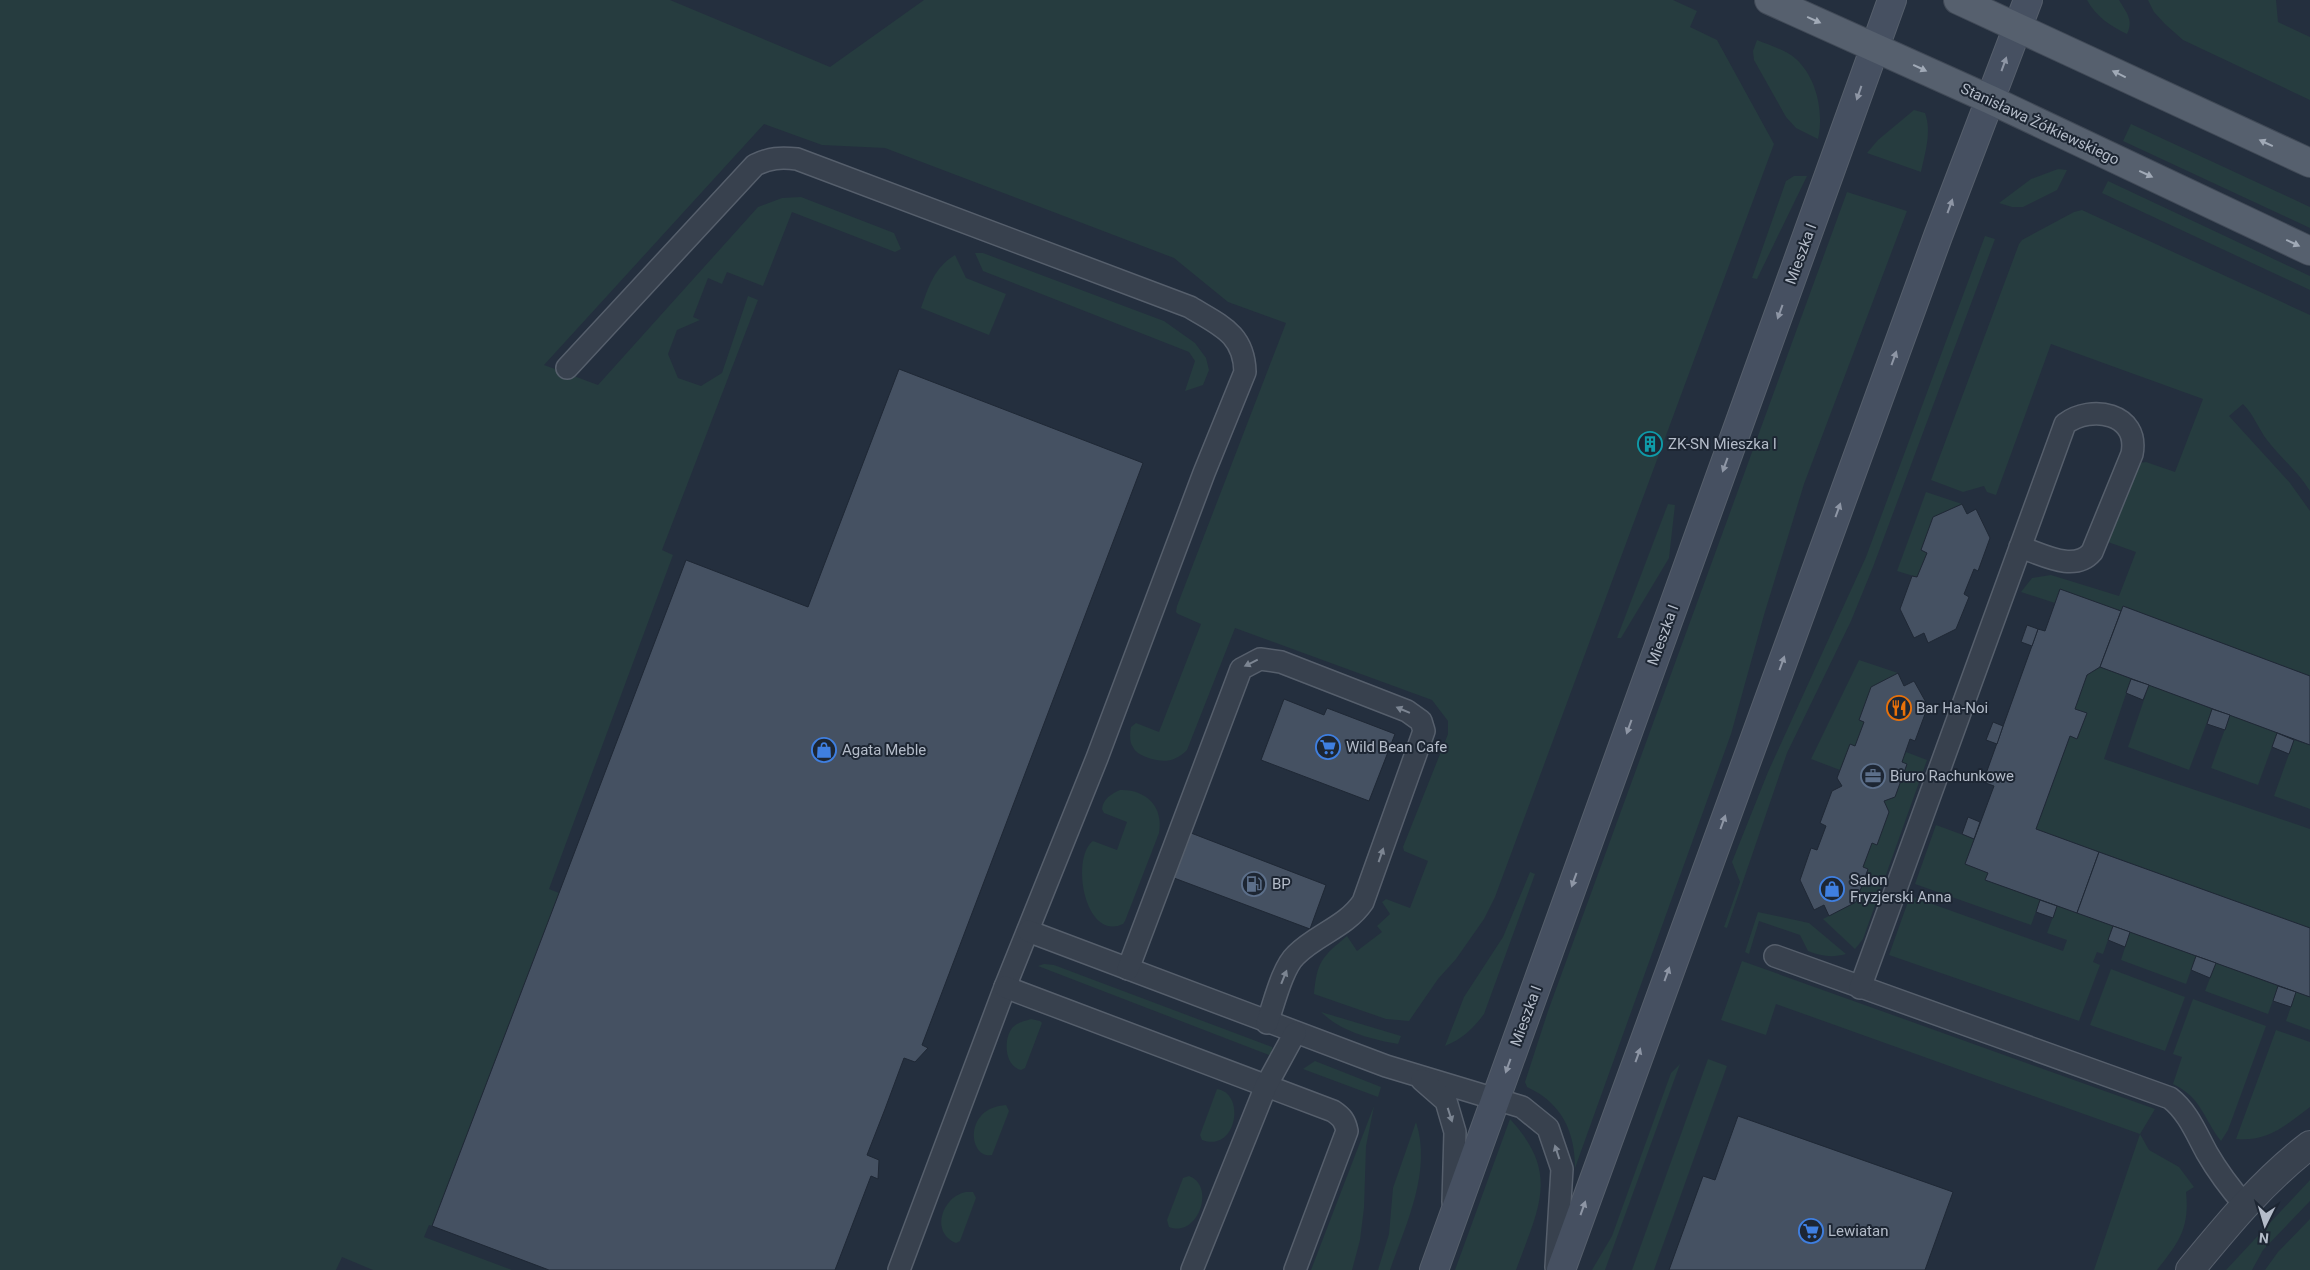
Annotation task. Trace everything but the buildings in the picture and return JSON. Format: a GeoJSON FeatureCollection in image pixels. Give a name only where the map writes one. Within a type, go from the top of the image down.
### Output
{"type":"FeatureCollection","features":[{"type":"Feature","properties":{"kind":"main road","name":"Stanisława Żółkiewskiego"},"geometry":{"type":"LineString","coordinates":[[1769,0],[1991,100],[2310,251]]}},
{"type":"Feature","properties":{"kind":"main road"},"geometry":{"type":"LineString","coordinates":[[1958,0],[2310,163]]}},
{"type":"Feature","properties":{"kind":"street","name":"Mieszka I"},"geometry":{"type":"LineString","coordinates":[[1434,1270],[1892,0]]}},
{"type":"Feature","properties":{"kind":"street"},"geometry":{"type":"LineString","coordinates":[[1561,1270],[1914,301],[2028,0]]}},
{"type":"Feature","properties":{"kind":"street"},"geometry":{"type":"LineString","coordinates":[[2190,1270],[2244,1204],[2266,1182],[2310,1145]]}},
{"type":"Feature","properties":{"kind":"lane"},"geometry":{"type":"LineString","coordinates":[[567,368],[755,165],[768,159],[780,157],[797,159],[1190,307],[1229,331],[1245,357],[1245,372],[1005,987],[898,1270]]}},
{"type":"Feature","properties":{"kind":"lane"},"geometry":{"type":"LineString","coordinates":[[1860,988],[2064,424],[2080,415],[2091,413],[2111,417],[2126,425],[2133,439],[2132,454],[2092,552],[2082,560],[2070,562],[2020,547]]}},
{"type":"Feature","properties":{"kind":"lane"},"geometry":{"type":"LineString","coordinates":[[1128,969],[1241,669],[1260,659],[1281,662],[1407,711],[1421,721],[1424,731],[1363,902],[1356,913],[1294,956],[1284,976],[1267,1022]]}},
{"type":"Feature","properties":{"kind":"lane"},"geometry":{"type":"LineString","coordinates":[[1028,931],[1295,1033],[1420,1078],[1522,1106],[1548,1128],[1562,1169],[1556,1270]]}},
{"type":"Feature","properties":{"kind":"lane"},"geometry":{"type":"LineString","coordinates":[[1775,956],[2170,1098],[2184,1111],[2217,1169],[2244,1204]]}},
{"type":"Feature","properties":{"kind":"lane"},"geometry":{"type":"LineString","coordinates":[[1005,987],[1333,1111],[1346,1122],[1347,1131],[1295,1270]]}},
{"type":"Feature","properties":{"kind":"lane"},"geometry":{"type":"LineString","coordinates":[[1192,1270],[1266,1086],[1295,1033]]}},
{"type":"Feature","properties":{"kind":"lane"},"geometry":{"type":"LineString","coordinates":[[1420,1078],[1446,1101],[1455,1132],[1452,1222]]}},
{"type":"Feature","properties":{"kind":"green space"},"geometry":{"type":"Polygon","coordinates":[[[0,0],[670,0],[830,67],[924,0],[1673,0],[1697,11],[1690,27],[1717,40],[1774,144],[1495,897],[1484,919],[1456,959],[1438,979],[1409,1021],[1386,1019],[1314,994],[1319,967],[1322,960],[1332,949],[1347,936],[1357,951],[1382,932],[1377,926],[1390,914],[1382,902],[1386,899],[1410,908],[1428,861],[1404,851],[1403,847],[1448,734],[1448,721],[1432,700],[1235,628],[1187,750],[1173,760],[1157,760],[1138,753],[1130,740],[1131,727],[1136,723],[1159,732],[1201,624],[1178,614],[1176,612],[1177,606],[1286,323],[1228,302],[1174,258],[885,148],[822,145],[764,124],[544,365],[598,385],[758,207],[782,198],[801,197],[894,233],[901,249],[895,252],[792,212],[763,286],[727,272],[722,284],[708,278],[693,317],[700,320],[677,330],[668,354],[678,378],[701,386],[722,373],[748,296],[758,300],[662,550],[673,555],[549,889],[559,893],[432,1226],[429,1225],[424,1237],[512,1270],[373,1270],[342,1257],[336,1270],[0,1270],[0,0]]]}},
{"type":"Feature","properties":{"kind":"green space"},"geometry":{"type":"Polygon","coordinates":[[[2087,0],[2119,0],[2130,24],[2127,34],[2104,20],[2087,0]]]}},
{"type":"Feature","properties":{"kind":"green space"},"geometry":{"type":"Polygon","coordinates":[[[2148,0],[2276,0],[2278,22],[2310,37],[2310,100],[2183,40],[2154,12],[2148,0]]]}},
{"type":"Feature","properties":{"kind":"green space"},"geometry":{"type":"Polygon","coordinates":[[[1757,40],[1792,56],[1809,76],[1814,86],[1819,107],[1820,129],[1818,139],[1796,128],[1786,117],[1754,60],[1753,51],[1757,40]]]}},
{"type":"Feature","properties":{"kind":"green space"},"geometry":{"type":"Polygon","coordinates":[[[1914,110],[1925,113],[1928,128],[1921,172],[1867,153],[1878,140],[1914,110]]]}},
{"type":"Feature","properties":{"kind":"green space"},"geometry":{"type":"Polygon","coordinates":[[[2131,124],[2310,207],[2310,228],[2123,141],[2131,124]]]}},
{"type":"Feature","properties":{"kind":"green space"},"geometry":{"type":"Polygon","coordinates":[[[2058,169],[2067,170],[2057,190],[2023,207],[2012,207],[1999,203],[2031,179],[2058,169]]]}},
{"type":"Feature","properties":{"kind":"green space"},"geometry":{"type":"Polygon","coordinates":[[[1794,176],[1807,176],[1757,279],[1752,278],[1786,181],[1794,176]]]}},
{"type":"Feature","properties":{"kind":"green space"},"geometry":{"type":"Polygon","coordinates":[[[2108,181],[2310,276],[2310,290],[2102,193],[2108,181]]]}},
{"type":"Feature","properties":{"kind":"green space"},"geometry":{"type":"Polygon","coordinates":[[[1847,192],[1907,211],[1804,484],[1764,615],[1731,734],[1575,1168],[1572,1142],[1564,1120],[1549,1101],[1527,1087],[1525,1082],[1548,1011],[1847,192]]]}},
{"type":"Feature","properties":{"kind":"green space"},"geometry":{"type":"Polygon","coordinates":[[[2082,210],[2310,315],[2310,491],[2267,440],[2243,404],[2229,416],[2290,483],[2310,511],[2310,676],[2123,606],[2121,611],[2060,589],[2055,603],[2021,592],[2032,578],[2051,575],[2119,596],[2136,552],[2108,542],[2139,463],[2146,462],[2175,472],[2203,399],[2051,344],[1996,495],[1987,492],[1984,486],[1963,492],[1931,480],[2019,244],[2022,240],[2074,212],[2082,210]]]}},
{"type":"Feature","properties":{"kind":"green space"},"geometry":{"type":"Polygon","coordinates":[[[1985,236],[1995,239],[1873,567],[1851,621],[1787,753],[1727,928],[1724,927],[1740,882],[1732,862],[1768,772],[1866,557],[1985,236]]]}},
{"type":"Feature","properties":{"kind":"green space"},"geometry":{"type":"Polygon","coordinates":[[[975,253],[983,253],[1164,321],[1195,343],[1206,358],[1209,370],[1203,385],[1185,391],[1195,361],[1189,352],[983,271],[975,253]]]}},
{"type":"Feature","properties":{"kind":"green space"},"geometry":{"type":"Polygon","coordinates":[[[955,255],[966,278],[1006,294],[989,335],[921,308],[937,272],[955,255]]]}},
{"type":"Feature","properties":{"kind":"green space"},"geometry":{"type":"Polygon","coordinates":[[[1926,492],[1962,504],[1933,517],[1921,550],[1927,553],[1917,577],[1897,571],[1926,492]]]}},
{"type":"Feature","properties":{"kind":"green space"},"geometry":{"type":"Polygon","coordinates":[[[1668,504],[1675,505],[1669,558],[1621,638],[1617,638],[1668,504]]]}},
{"type":"Feature","properties":{"kind":"green space"},"geometry":{"type":"Polygon","coordinates":[[[1859,660],[1898,673],[1859,720],[1864,722],[1855,746],[1850,745],[1840,770],[1811,759],[1859,660]]]}},
{"type":"Feature","properties":{"kind":"green space"},"geometry":{"type":"Polygon","coordinates":[[[2100,667],[2131,679],[2104,759],[2310,829],[2310,928],[2036,829],[2070,736],[2077,739],[2087,713],[2075,709],[2087,675],[2100,667]]]}},
{"type":"Feature","properties":{"kind":"green space"},"geometry":{"type":"Polygon","coordinates":[[[2149,685],[2212,709],[2189,770],[2128,747],[2149,685]]]}},
{"type":"Feature","properties":{"kind":"green space"},"geometry":{"type":"Polygon","coordinates":[[[2230,715],[2277,733],[2258,785],[2211,768],[2230,715]]]}},
{"type":"Feature","properties":{"kind":"green space"},"geometry":{"type":"Polygon","coordinates":[[[2294,740],[2310,745],[2310,809],[2274,796],[2294,740]]]}},
{"type":"Feature","properties":{"kind":"green space"},"geometry":{"type":"Polygon","coordinates":[[[1906,752],[1927,760],[1863,939],[1855,949],[1823,919],[1856,902],[1868,870],[1863,867],[1872,843],[1877,844],[1889,812],[1884,801],[1895,797],[1907,765],[1902,762],[1906,752]]]}},
{"type":"Feature","properties":{"kind":"green space"},"geometry":{"type":"Polygon","coordinates":[[[1120,790],[1138,793],[1151,801],[1159,815],[1160,824],[1159,833],[1125,921],[1123,924],[1110,926],[1099,921],[1091,910],[1085,896],[1082,879],[1083,864],[1086,850],[1093,841],[1117,850],[1127,822],[1104,813],[1102,809],[1108,797],[1120,790]]]}},
{"type":"Feature","properties":{"kind":"green space"},"geometry":{"type":"Polygon","coordinates":[[[1936,825],[1974,839],[1965,864],[1988,873],[1986,880],[2040,900],[2031,925],[1915,884],[1936,825]]]}},
{"type":"Feature","properties":{"kind":"green space"},"geometry":{"type":"Polygon","coordinates":[[[1530,872],[1535,874],[1484,1014],[1467,1033],[1445,1046],[1464,997],[1503,937],[1530,872]]]}},
{"type":"Feature","properties":{"kind":"green space"},"geometry":{"type":"Polygon","coordinates":[[[1910,896],[2063,951],[2067,940],[2047,933],[2057,906],[2113,926],[2103,954],[2097,952],[2093,962],[2100,965],[2079,1021],[1889,955],[1910,896]]]}},
{"type":"Feature","properties":{"kind":"green space"},"geometry":{"type":"Polygon","coordinates":[[[1758,912],[1809,923],[1846,954],[1827,956],[1808,951],[1800,935],[1759,921],[1749,954],[1745,952],[1758,912]]]}},
{"type":"Feature","properties":{"kind":"green space"},"geometry":{"type":"Polygon","coordinates":[[[2130,932],[2196,956],[2186,984],[2121,960],[2130,932]]]}},
{"type":"Feature","properties":{"kind":"green space"},"geometry":{"type":"Polygon","coordinates":[[[1742,961],[2155,1109],[2140,1134],[1776,1004],[1766,1035],[1721,1020],[1742,961]]]}},
{"type":"Feature","properties":{"kind":"green space"},"geometry":{"type":"Polygon","coordinates":[[[2216,963],[2278,986],[2268,1014],[2205,991],[2216,963]]]}},
{"type":"Feature","properties":{"kind":"green space"},"geometry":{"type":"Polygon","coordinates":[[[1044,964],[1054,965],[1272,1047],[1273,1051],[1269,1055],[1038,966],[1044,964]]]}},
{"type":"Feature","properties":{"kind":"green space"},"geometry":{"type":"Polygon","coordinates":[[[2111,969],[2185,997],[2165,1051],[2090,1025],[2111,969]]]}},
{"type":"Feature","properties":{"kind":"green space"},"geometry":{"type":"Polygon","coordinates":[[[2296,992],[2310,997],[2310,1030],[2286,1021],[2296,992]]]}},
{"type":"Feature","properties":{"kind":"green space"},"geometry":{"type":"Polygon","coordinates":[[[2193,999],[2266,1026],[2228,1130],[2221,1141],[2196,1102],[2173,1084],[2182,1057],[2173,1054],[2193,999]]]}},
{"type":"Feature","properties":{"kind":"green space"},"geometry":{"type":"Polygon","coordinates":[[[1321,1012],[1401,1036],[1398,1044],[1357,1034],[1338,1025],[1321,1012]]]}},
{"type":"Feature","properties":{"kind":"green space"},"geometry":{"type":"Polygon","coordinates":[[[1031,1019],[1042,1023],[1025,1068],[1021,1070],[1015,1067],[1008,1058],[1008,1038],[1015,1025],[1031,1019]]]}},
{"type":"Feature","properties":{"kind":"green space"},"geometry":{"type":"Polygon","coordinates":[[[2276,1030],[2310,1042],[2310,1107],[2284,1126],[2267,1135],[2258,1138],[2236,1139],[2276,1030]]]}},
{"type":"Feature","properties":{"kind":"green space"},"geometry":{"type":"Polygon","coordinates":[[[1708,1059],[1727,1066],[1654,1270],[1632,1270],[1708,1059]]]}},
{"type":"Feature","properties":{"kind":"green space"},"geometry":{"type":"Polygon","coordinates":[[[1315,1061],[1381,1087],[1378,1097],[1303,1069],[1315,1061]]]}},
{"type":"Feature","properties":{"kind":"green space"},"geometry":{"type":"Polygon","coordinates":[[[1680,1064],[1605,1270],[1592,1270],[1612,1236],[1671,1073],[1680,1064]]]}},
{"type":"Feature","properties":{"kind":"green space"},"geometry":{"type":"Polygon","coordinates":[[[1217,1089],[1226,1093],[1232,1100],[1234,1121],[1230,1131],[1223,1138],[1214,1142],[1202,1140],[1200,1135],[1217,1089]]]}},
{"type":"Feature","properties":{"kind":"green space"},"geometry":{"type":"Polygon","coordinates":[[[1006,1105],[1009,1111],[992,1155],[984,1154],[978,1150],[975,1142],[976,1123],[982,1115],[992,1108],[1006,1105]]]}},
{"type":"Feature","properties":{"kind":"green space"},"geometry":{"type":"Polygon","coordinates":[[[1374,1106],[1366,1146],[1364,1208],[1360,1240],[1352,1270],[1311,1270],[1374,1106]]]}},
{"type":"Feature","properties":{"kind":"green space"},"geometry":{"type":"Polygon","coordinates":[[[1510,1119],[1526,1139],[1536,1157],[1540,1175],[1540,1192],[1532,1228],[1516,1270],[1455,1270],[1510,1119]]]}},
{"type":"Feature","properties":{"kind":"green space"},"geometry":{"type":"Polygon","coordinates":[[[1416,1122],[1421,1159],[1415,1197],[1390,1270],[1378,1270],[1389,1234],[1393,1188],[1416,1122]]]}},
{"type":"Feature","properties":{"kind":"green space"},"geometry":{"type":"Polygon","coordinates":[[[2140,1134],[2149,1150],[2179,1167],[2194,1187],[2186,1192],[2186,1216],[2181,1235],[2157,1270],[2094,1270],[2140,1134]]]}},
{"type":"Feature","properties":{"kind":"green space"},"geometry":{"type":"Polygon","coordinates":[[[1189,1176],[1197,1182],[1201,1190],[1200,1209],[1188,1225],[1179,1228],[1169,1227],[1167,1220],[1183,1178],[1189,1176]]]}},
{"type":"Feature","properties":{"kind":"green space"},"geometry":{"type":"Polygon","coordinates":[[[2310,1180],[2310,1201],[2263,1250],[2252,1270],[2226,1270],[2310,1180]]]}},
{"type":"Feature","properties":{"kind":"green space"},"geometry":{"type":"Polygon","coordinates":[[[966,1192],[973,1192],[976,1198],[960,1241],[956,1243],[948,1238],[943,1231],[942,1215],[951,1200],[966,1192]]]}},
{"type":"Feature","properties":{"kind":"green space"},"geometry":{"type":"Polygon","coordinates":[[[2310,1219],[2310,1270],[2265,1270],[2278,1252],[2310,1219]]]}},
{"type":"Feature","properties":{"kind":"place","name":"ZK-SN Mieszka I"},"geometry":{"type":"Point","coordinates":[1650,444]}},
{"type":"Feature","properties":{"kind":"place","name":"Bar Ha-Noi"},"geometry":{"type":"Point","coordinates":[1899,708]}},
{"type":"Feature","properties":{"kind":"place","name":"Wild Bean Cafe"},"geometry":{"type":"Point","coordinates":[1328,747]}},
{"type":"Feature","properties":{"kind":"place","name":"Agata Meble"},"geometry":{"type":"Point","coordinates":[824,750]}},
{"type":"Feature","properties":{"kind":"place","name":"Biuro Rachunkowe"},"geometry":{"type":"Point","coordinates":[1873,776]}},
{"type":"Feature","properties":{"kind":"place","name":"BP"},"geometry":{"type":"Point","coordinates":[1254,884]}},
{"type":"Feature","properties":{"kind":"place","name":"Salon Fryzjerski Anna"},"geometry":{"type":"Point","coordinates":[1832,889]}},
{"type":"Feature","properties":{"kind":"place","name":"Lewiatan"},"geometry":{"type":"Point","coordinates":[1811,1231]}}]}
